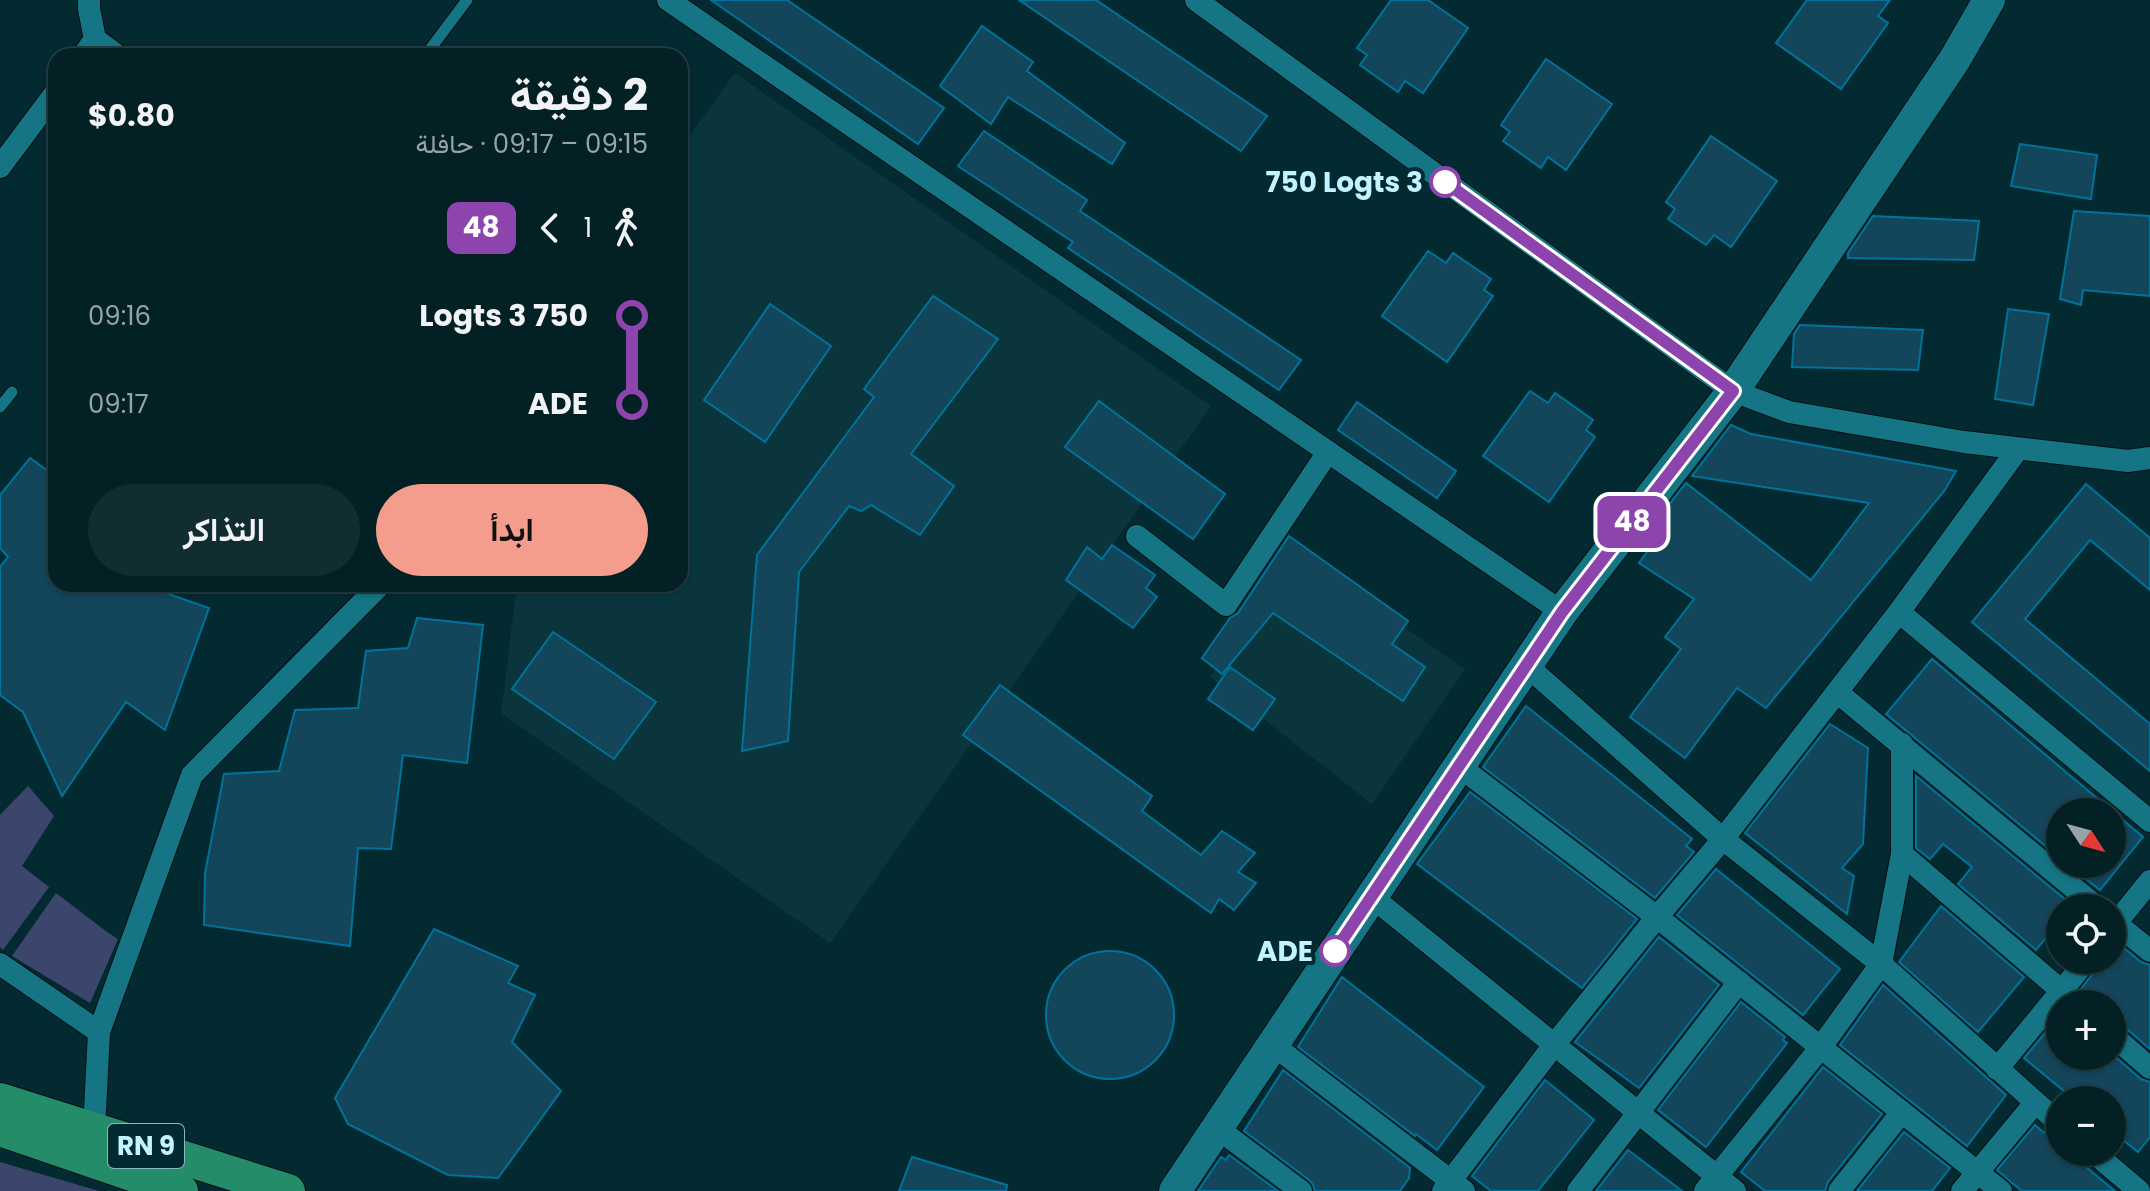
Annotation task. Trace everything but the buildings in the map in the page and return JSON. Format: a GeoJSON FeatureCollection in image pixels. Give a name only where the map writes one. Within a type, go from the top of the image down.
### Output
{"type":"FeatureCollection","features":[{"type":"Feature","properties":{"kind":"main road","name":"RN 9"},"geometry":{"type":"LineString","coordinates":[[1,1107],[94,1130],[288,1191]]}},
{"type":"Feature","properties":{"kind":"main road","name":"RN 9"},"geometry":{"type":"LineString","coordinates":[[1,1107],[181,1191]]}},
{"type":"Feature","properties":{"kind":"street"},"geometry":{"type":"LineString","coordinates":[[89,0],[89,47]]}},
{"type":"Feature","properties":{"kind":"street"},"geometry":{"type":"LineString","coordinates":[[668,0],[1562,612]]}},
{"type":"Feature","properties":{"kind":"street"},"geometry":{"type":"LineString","coordinates":[[1196,0],[1733,391],[1789,412],[1964,442],[2128,461],[2150,458]]}},
{"type":"Feature","properties":{"kind":"street"},"geometry":{"type":"LineString","coordinates":[[1175,1191],[1562,612],[1733,391],[1955,59],[1989,0]]}},
{"type":"Feature","properties":{"kind":"street"},"geometry":{"type":"LineString","coordinates":[[0,167],[48,103]]}},
{"type":"Feature","properties":{"kind":"street"},"geometry":{"type":"LineString","coordinates":[[1273,1045],[1452,1188],[1554,1045],[1723,839],[1899,612],[2018,449]]}},
{"type":"Feature","properties":{"kind":"street"},"geometry":{"type":"LineString","coordinates":[[1137,536],[1226,605],[1328,452]]}},
{"type":"Feature","properties":{"kind":"street"},"geometry":{"type":"LineString","coordinates":[[94,1130],[99,1032],[192,775],[373,592]]}},
{"type":"Feature","properties":{"kind":"street"},"geometry":{"type":"LineString","coordinates":[[1899,612],[2150,821]]}},
{"type":"Feature","properties":{"kind":"street"},"geometry":{"type":"LineString","coordinates":[[1526,665],[1723,839],[1881,964],[2046,1112]]}},
{"type":"Feature","properties":{"kind":"street"},"geometry":{"type":"LineString","coordinates":[[1837,692],[2081,894]]}},
{"type":"Feature","properties":{"kind":"street"},"geometry":{"type":"LineString","coordinates":[[1711,1184],[1821,1047],[1881,964],[1902,854],[1902,744]]}},
{"type":"Feature","properties":{"kind":"street"},"geometry":{"type":"LineString","coordinates":[[1459,766],[1657,917],[2001,1191]]}},
{"type":"Feature","properties":{"kind":"street"},"geometry":{"type":"LineString","coordinates":[[1902,854],[2062,990]]}},
{"type":"Feature","properties":{"kind":"street"},"geometry":{"type":"LineString","coordinates":[[2126,909],[2150,881]]}},
{"type":"Feature","properties":{"kind":"street"},"geometry":{"type":"LineString","coordinates":[[1372,897],[1639,1113],[1711,1184],[1735,1191]]}},
{"type":"Feature","properties":{"kind":"street"},"geometry":{"type":"LineString","coordinates":[[2126,933],[2150,951]]}},
{"type":"Feature","properties":{"kind":"street"},"geometry":{"type":"LineString","coordinates":[[0,964],[99,1032]]}},
{"type":"Feature","properties":{"kind":"street"},"geometry":{"type":"LineString","coordinates":[[1578,1191],[1739,982]]}},
{"type":"Feature","properties":{"kind":"street"},"geometry":{"type":"LineString","coordinates":[[1997,1069],[2046,1021]]}},
{"type":"Feature","properties":{"kind":"street"},"geometry":{"type":"LineString","coordinates":[[2126,1047],[2150,1068]]}},
{"type":"Feature","properties":{"kind":"street"},"geometry":{"type":"LineString","coordinates":[[1962,1191],[2035,1103]]}},
{"type":"Feature","properties":{"kind":"street"},"geometry":{"type":"LineString","coordinates":[[1839,1191],[1902,1112]]}},
{"type":"Feature","properties":{"kind":"street"},"geometry":{"type":"LineString","coordinates":[[1217,1128],[1301,1191]]}},
{"type":"Feature","properties":{"kind":"street"},"geometry":{"type":"LineString","coordinates":[[2110,1166],[2139,1191],[2150,1175]]}},
{"type":"Feature","properties":{"kind":"lane"},"geometry":{"type":"LineString","coordinates":[[431,48],[467,0]]}},
{"type":"Feature","properties":{"kind":"lane"},"geometry":{"type":"LineString","coordinates":[[0,407],[12,392]]}},
{"type":"Feature","properties":{"kind":"shaded area"},"geometry":{"type":"Polygon","coordinates":[[[735,73],[1211,406],[830,943],[501,713],[516,592],[688,592],[688,138],[735,73]]]}},
{"type":"Feature","properties":{"kind":"shaded area"},"geometry":{"type":"Polygon","coordinates":[[[1301,556],[1465,669],[1372,804],[1210,677],[1301,556]]]}},
{"type":"Feature","properties":{"kind":"shaded area"},"geometry":{"type":"Polygon","coordinates":[[[28,786],[54,816],[22,866],[49,887],[3,950],[0,947],[0,815],[28,786]]]}},
{"type":"Feature","properties":{"kind":"shaded area"},"geometry":{"type":"Polygon","coordinates":[[[56,893],[118,939],[90,1003],[12,956],[56,893]]]}},
{"type":"Feature","properties":{"kind":"shaded area"},"geometry":{"type":"Polygon","coordinates":[[[0,1162],[99,1191],[0,1191],[0,1162]]]}},
{"type":"Feature","properties":{"kind":"bus line","name":"48"},"geometry":{"type":"LineString","coordinates":[[1335,951],[1562,612],[1733,391],[1445,182]]}},
{"type":"Feature","properties":{"kind":"place","name":"750 Logts 3"},"geometry":{"type":"Point","coordinates":[1445,182]}},
{"type":"Feature","properties":{"kind":"place","name":"ADE"},"geometry":{"type":"Point","coordinates":[1335,951]}}]}
